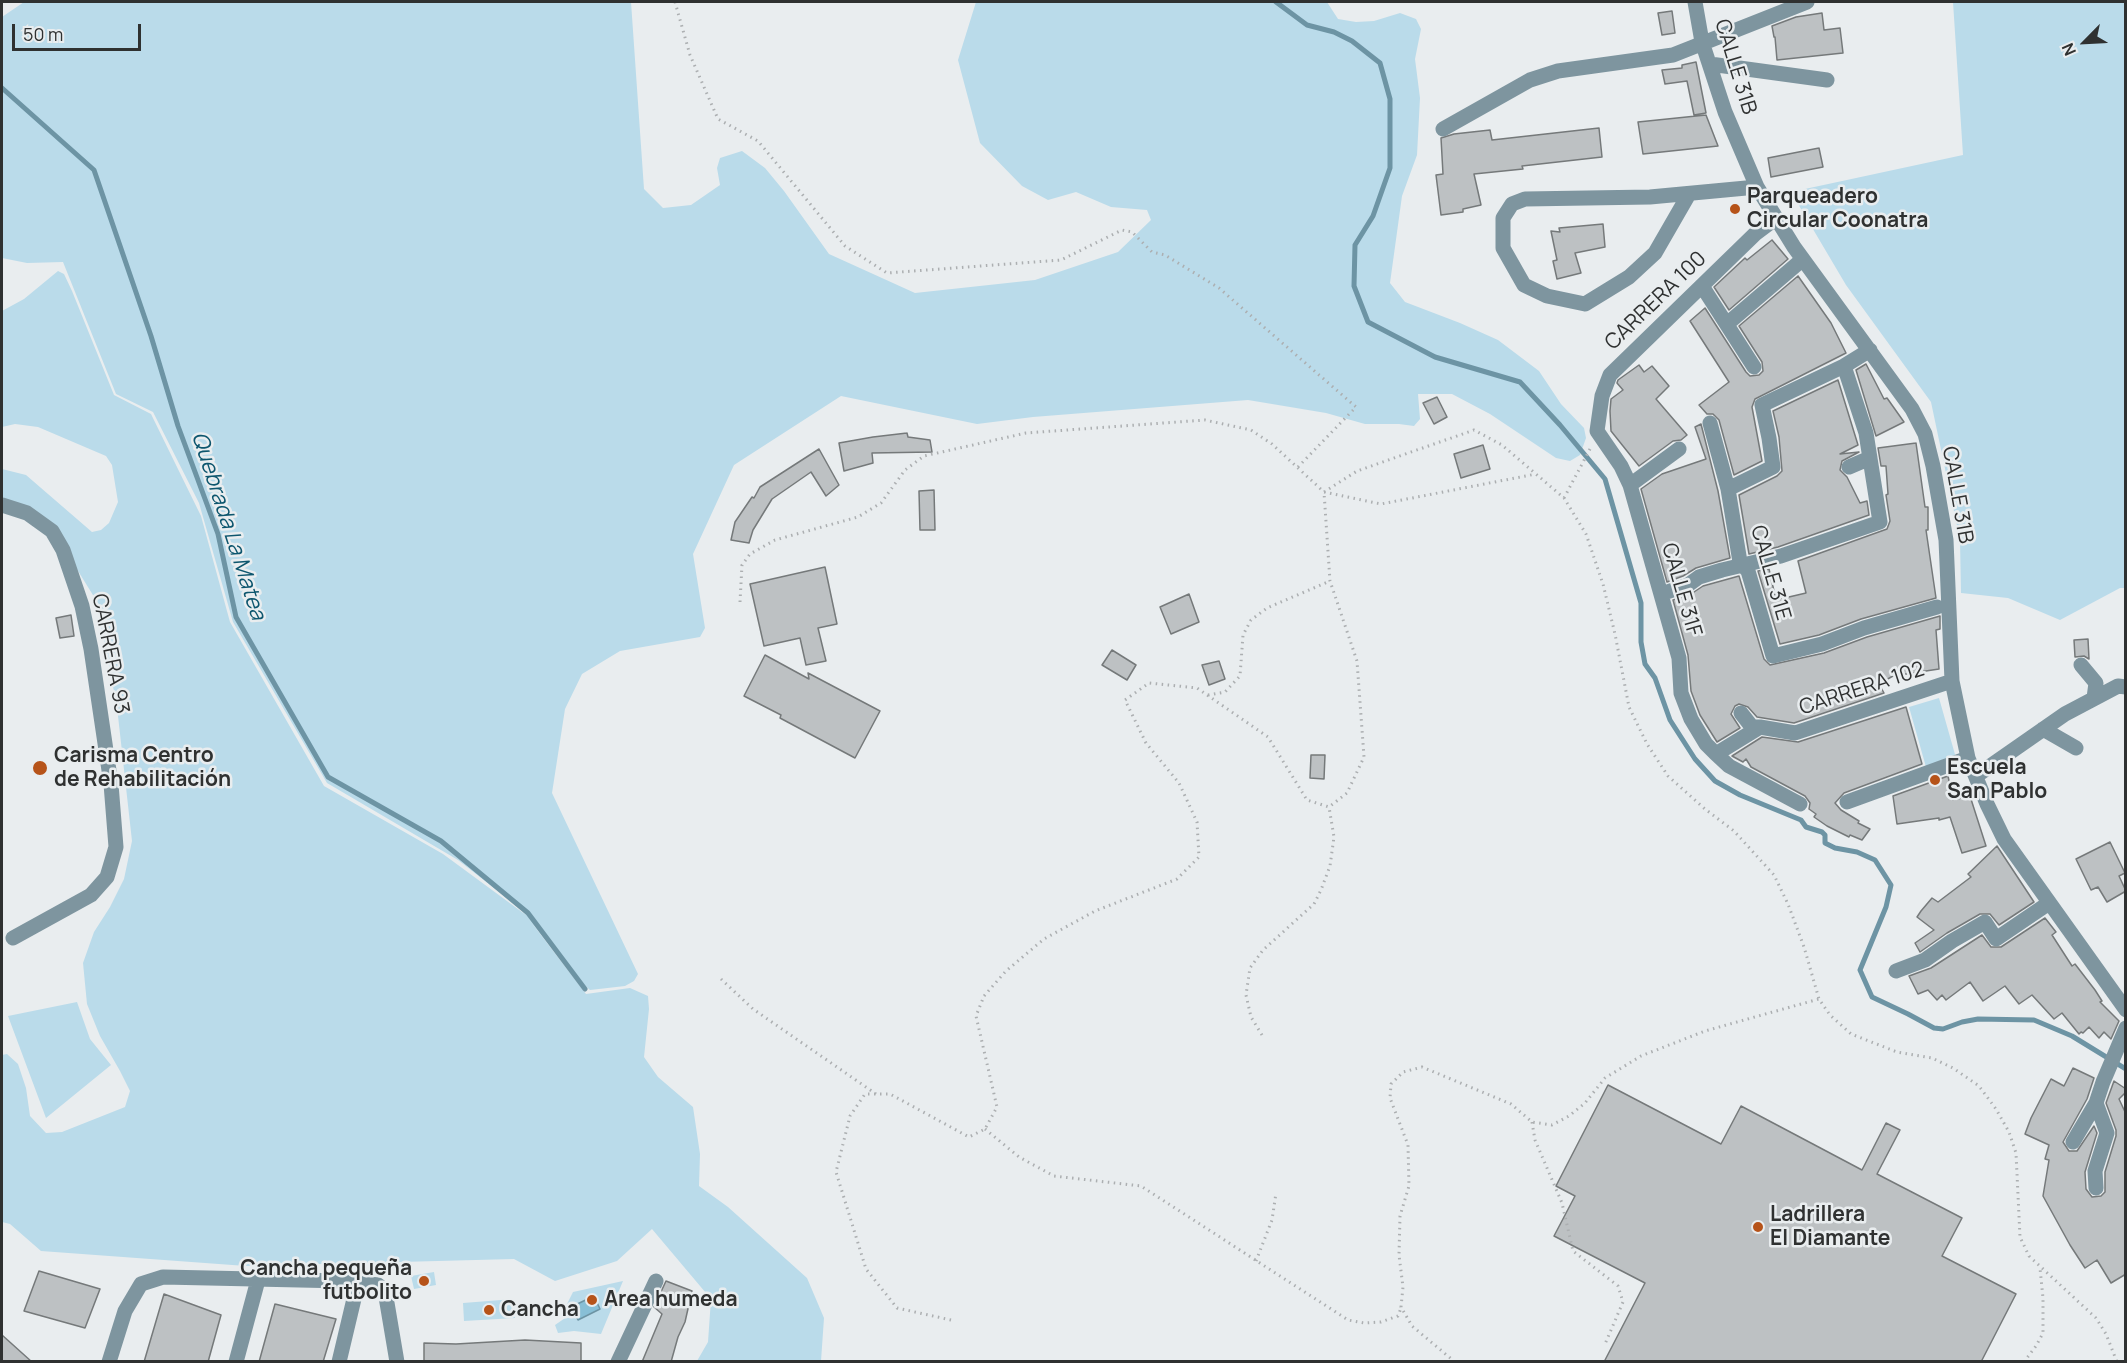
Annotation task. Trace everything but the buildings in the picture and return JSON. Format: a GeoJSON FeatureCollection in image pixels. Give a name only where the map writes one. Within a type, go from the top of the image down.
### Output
{"type":"FeatureCollection","features":[{"type":"Feature","properties":{"kind":"street","name":"CALLE 31B"},"geometry":{"type":"LineString","coordinates":[[1695,2],[1702,42],[1725,112],[1757,188],[1775,219],[1870,350],[1918,420],[1925,434],[1946,540],[1952,681],[1968,758],[2004,839],[2126,1010]]}},
{"type":"Feature","properties":{"kind":"street"},"geometry":{"type":"LineString","coordinates":[[1443,129],[1530,80],[1558,71],[1673,55],[1807,2]]}},
{"type":"Feature","properties":{"kind":"street"},"geometry":{"type":"LineString","coordinates":[[1710,64],[1827,80]]}},
{"type":"Feature","properties":{"kind":"street"},"geometry":{"type":"LineString","coordinates":[[1689,194],[1654,253],[1629,277],[1585,304],[1547,296],[1524,285],[1503,248],[1503,218],[1512,204],[1525,199],[1650,197],[1757,188]]}},
{"type":"Feature","properties":{"kind":"street","name":"CARRERA 100"},"geometry":{"type":"LineString","coordinates":[[1597,431],[1602,396],[1610,375],[1755,234],[1775,219]]}},
{"type":"Feature","properties":{"kind":"street"},"geometry":{"type":"LineString","coordinates":[[1727,324],[1803,259]]}},
{"type":"Feature","properties":{"kind":"street"},"geometry":{"type":"LineString","coordinates":[[1702,286],[1754,367]]}},
{"type":"Feature","properties":{"kind":"street"},"geometry":{"type":"LineString","coordinates":[[1728,489],[1773,467],[1762,405],[1844,366],[1870,350]]}},
{"type":"Feature","properties":{"kind":"street"},"geometry":{"type":"LineString","coordinates":[[1661,594],[1688,585],[1699,577],[1791,553],[1880,522],[1866,433],[1844,366]]}},
{"type":"Feature","properties":{"kind":"street","name":"CALLE 31E"},"geometry":{"type":"LineString","coordinates":[[1710,423],[1728,489],[1740,562],[1748,570],[1773,656],[1822,644],[1864,628],[1937,607]]}},
{"type":"Feature","properties":{"kind":"street","name":"CALLE 31F"},"geometry":{"type":"LineString","coordinates":[[1597,431],[1622,466],[1630,485],[1678,657],[1681,693],[1691,719],[1706,744],[1718,751],[1729,766],[1800,804]]}},
{"type":"Feature","properties":{"kind":"street"},"geometry":{"type":"LineString","coordinates":[[1630,485],[1679,449]]}},
{"type":"Feature","properties":{"kind":"street"},"geometry":{"type":"LineString","coordinates":[[1849,467],[1870,458]]}},
{"type":"Feature","properties":{"kind":"street","name":"CARRERA 93"},"geometry":{"type":"LineString","coordinates":[[2,505],[27,513],[52,531],[63,550],[82,606],[91,649],[111,784],[116,847],[107,877],[91,895],[13,938]]}},
{"type":"Feature","properties":{"kind":"street"},"geometry":{"type":"LineString","coordinates":[[2081,665],[2096,683],[2094,698]]}},
{"type":"Feature","properties":{"kind":"street","name":"CARRERA 102"},"geometry":{"type":"LineString","coordinates":[[1760,727],[1795,734],[1952,681]]}},
{"type":"Feature","properties":{"kind":"street"},"geometry":{"type":"LineString","coordinates":[[1976,776],[2065,714],[2118,687],[2126,687]]}},
{"type":"Feature","properties":{"kind":"street"},"geometry":{"type":"LineString","coordinates":[[1740,713],[1752,727],[1760,727]]}},
{"type":"Feature","properties":{"kind":"street"},"geometry":{"type":"LineString","coordinates":[[1718,751],[1760,727]]}},
{"type":"Feature","properties":{"kind":"street"},"geometry":{"type":"LineString","coordinates":[[2043,729],[2076,748]]}},
{"type":"Feature","properties":{"kind":"street"},"geometry":{"type":"LineString","coordinates":[[1847,802],[1968,758]]}},
{"type":"Feature","properties":{"kind":"street"},"geometry":{"type":"LineString","coordinates":[[1896,971],[1925,960],[1985,922],[1996,939],[2049,903]]}},
{"type":"Feature","properties":{"kind":"street"},"geometry":{"type":"LineString","coordinates":[[2073,1142],[2096,1102],[2126,1028]]}},
{"type":"Feature","properties":{"kind":"street"},"geometry":{"type":"LineString","coordinates":[[2096,1102],[2107,1133],[2095,1171],[2096,1188]]}},
{"type":"Feature","properties":{"kind":"street"},"geometry":{"type":"LineString","coordinates":[[109,1362],[125,1311],[141,1284],[163,1277],[358,1282],[378,1285],[385,1291],[397,1362]]}},
{"type":"Feature","properties":{"kind":"street"},"geometry":{"type":"LineString","coordinates":[[236,1362],[258,1280]]}},
{"type":"Feature","properties":{"kind":"street"},"geometry":{"type":"LineString","coordinates":[[618,1362],[656,1281]]}},
{"type":"Feature","properties":{"kind":"street"},"geometry":{"type":"LineString","coordinates":[[339,1362],[358,1282]]}},
{"type":"Feature","properties":{"kind":"path"},"geometry":{"type":"LineString","coordinates":[[675,2],[690,55],[718,119],[758,141],[845,246],[887,273],[1062,260],[1122,230],[1132,232],[1152,252],[1165,255],[1219,288],[1356,407],[1297,468]]}},
{"type":"Feature","properties":{"kind":"path"},"geometry":{"type":"LineString","coordinates":[[740,602],[742,565],[750,554],[775,540],[858,517],[881,503],[905,470],[924,456],[1026,433],[1206,420],[1251,430],[1272,444],[1324,492],[1381,504],[1536,474]]}},
{"type":"Feature","properties":{"kind":"path"},"geometry":{"type":"LineString","coordinates":[[1324,492],[1357,471],[1474,430],[1502,445],[1564,498],[1586,534],[1603,585],[1629,708],[1647,744],[1668,776],[1734,831],[1774,875],[1804,947],[1819,999],[1830,1015],[1851,1034],[1897,1052],[1932,1058],[1953,1068],[1978,1086],[1996,1109],[2013,1143],[2017,1165],[2020,1237],[2029,1256],[2096,1318],[2106,1334],[2117,1362]]}},
{"type":"Feature","properties":{"kind":"path"},"geometry":{"type":"LineString","coordinates":[[1564,498],[1588,453]]}},
{"type":"Feature","properties":{"kind":"path"},"geometry":{"type":"LineString","coordinates":[[1324,492],[1330,581],[1357,661],[1364,757],[1347,793],[1329,807]]}},
{"type":"Feature","properties":{"kind":"path"},"geometry":{"type":"LineString","coordinates":[[1208,695],[1225,692],[1240,676],[1243,634],[1251,620],[1267,608],[1330,581]]}},
{"type":"Feature","properties":{"kind":"path"},"geometry":{"type":"LineString","coordinates":[[951,1320],[897,1308],[866,1269],[836,1172],[850,1116],[865,1094],[890,1094],[969,1137],[985,1129],[997,1107],[976,1016],[984,996],[1006,971],[1044,939],[1095,911],[1177,879],[1198,856],[1197,822],[1179,783],[1146,743],[1125,700],[1149,683],[1197,688],[1268,737],[1307,800],[1329,807]]}},
{"type":"Feature","properties":{"kind":"path"},"geometry":{"type":"LineString","coordinates":[[1262,1035],[1251,1017],[1246,995],[1250,968],[1263,950],[1314,904],[1321,890],[1330,866],[1334,837],[1329,807]]}},
{"type":"Feature","properties":{"kind":"path"},"geometry":{"type":"LineString","coordinates":[[721,979],[753,1009],[876,1094]]}},
{"type":"Feature","properties":{"kind":"path"},"geometry":{"type":"LineString","coordinates":[[985,1129],[1019,1156],[1054,1176],[1141,1186],[1348,1320],[1364,1323],[1381,1322],[1398,1316],[1403,1287],[1400,1216],[1409,1186],[1408,1145],[1390,1098],[1391,1084],[1403,1072],[1422,1067],[1511,1104],[1532,1122],[1552,1125],[1569,1116],[1585,1103],[1605,1078],[1641,1056],[1704,1031],[1819,999]]}},
{"type":"Feature","properties":{"kind":"path"},"geometry":{"type":"LineString","coordinates":[[1532,1122],[1535,1140],[1562,1203],[1573,1251],[1618,1286],[1623,1302],[1605,1344]]}},
{"type":"Feature","properties":{"kind":"path"},"geometry":{"type":"LineString","coordinates":[[1256,1261],[1272,1220],[1276,1193]]}},
{"type":"Feature","properties":{"kind":"path"},"geometry":{"type":"LineString","coordinates":[[2024,1362],[2043,1333],[2040,1268]]}},
{"type":"Feature","properties":{"kind":"path"},"geometry":{"type":"LineString","coordinates":[[1401,1307],[1412,1326],[1455,1362]]}},
{"type":"Feature","properties":{"kind":"shaded area"},"geometry":{"type":"Polygon","coordinates":[[[24,2],[631,2],[644,189],[663,208],[691,205],[720,185],[717,168],[720,158],[742,151],[765,168],[829,254],[915,293],[1035,280],[1118,252],[1151,220],[1147,210],[1111,207],[1076,192],[1048,200],[1022,186],[980,143],[958,60],[976,2],[1327,2],[1338,19],[1356,22],[1374,21],[1400,13],[1416,19],[1421,29],[1415,59],[1420,98],[1417,155],[1402,196],[1390,283],[1405,302],[1498,340],[1539,371],[1561,404],[1584,428],[1586,438],[1580,455],[1570,461],[1556,458],[1490,414],[1452,394],[1418,394],[1420,419],[1414,426],[1365,424],[1326,413],[1248,400],[1033,417],[977,424],[841,396],[734,465],[693,554],[705,628],[700,637],[620,651],[582,674],[565,709],[552,793],[638,974],[634,981],[625,986],[590,990],[574,976],[528,918],[586,994],[630,988],[648,996],[649,1009],[644,1057],[658,1077],[693,1107],[700,1154],[699,1186],[728,1207],[807,1278],[824,1318],[821,1361],[697,1361],[708,1342],[711,1299],[652,1229],[617,1261],[555,1281],[514,1259],[246,1266],[41,1251],[10,1224],[2,1222],[2,1055],[7,1054],[18,1064],[26,1088],[30,1116],[46,1133],[62,1132],[125,1107],[130,1091],[100,1036],[87,1004],[83,963],[94,932],[124,879],[132,841],[117,707],[96,600],[49,524],[2,498],[2,469],[26,475],[92,532],[101,530],[109,523],[118,502],[112,465],[106,456],[38,427],[15,424],[2,427],[2,311],[24,299],[58,271],[64,274],[72,291],[114,395],[151,414],[201,516],[230,622],[324,786],[443,854],[526,915],[458,860],[327,783],[233,622],[199,503],[153,412],[116,394],[63,262],[27,263],[2,258],[2,17],[24,2]]]}},
{"type":"Feature","properties":{"kind":"shaded area"},"geometry":{"type":"Polygon","coordinates":[[[1953,2],[2125,2],[2125,588],[2120,588],[2060,620],[2008,598],[1961,593],[1960,540],[1931,402],[1846,285],[1791,192],[1963,155],[1953,2]]]}},
{"type":"Feature","properties":{"kind":"shaded area"},"geometry":{"type":"Polygon","coordinates":[[[1939,698],[1956,758],[1926,767],[1909,707],[1939,698]]]}},
{"type":"Feature","properties":{"kind":"shaded area"},"geometry":{"type":"Polygon","coordinates":[[[77,1002],[90,1039],[111,1065],[46,1118],[8,1016],[77,1002]]]}},
{"type":"Feature","properties":{"kind":"shaded area","name":"Cancha pequeña futbolito"},"geometry":{"type":"Polygon","coordinates":[[[434,1272],[436,1285],[414,1289],[411,1276],[434,1272]]]}},
{"type":"Feature","properties":{"kind":"shaded area","name":"Area humeda"},"geometry":{"type":"Polygon","coordinates":[[[623,1281],[601,1334],[574,1331],[558,1333],[555,1325],[568,1316],[565,1308],[573,1292],[623,1281]]]}},
{"type":"Feature","properties":{"kind":"shaded area"},"geometry":{"type":"Polygon","coordinates":[[[594,1296],[600,1309],[578,1320],[571,1307],[594,1296]]]}},
{"type":"Feature","properties":{"kind":"shaded area","name":"Cancha"},"geometry":{"type":"Polygon","coordinates":[[[514,1299],[515,1318],[464,1321],[463,1303],[514,1299]]]}},
{"type":"Feature","properties":{"kind":"waterway"},"geometry":{"type":"LineString","coordinates":[[1276,2],[1307,25],[1334,32],[1352,41],[1380,63],[1390,99],[1390,168],[1373,216],[1355,245],[1354,286],[1368,322],[1435,357],[1520,382],[1605,479],[1641,603],[1641,642],[1645,664],[1655,678],[1670,720],[1695,759],[1715,781],[1740,795],[1801,820],[1806,827],[1822,832],[1825,835],[1825,843],[1875,860],[1891,885],[1886,907],[1860,970],[1872,997],[1934,1028],[1943,1029],[1978,1019],[2034,1020],[2072,1036],[2126,1069]]}},
{"type":"Feature","properties":{"kind":"waterway","name":"Quebrada La Matea"},"geometry":{"type":"LineString","coordinates":[[2,88],[94,170],[151,336],[178,426],[218,534],[236,617],[328,777],[441,841],[528,913],[585,989]]}},
{"type":"Feature","properties":{"kind":"place","name":"Parqueadero Circular Coonatra"},"geometry":{"type":"Point","coordinates":[1735,209]}},
{"type":"Feature","properties":{"kind":"place","name":"Carisma Centro de Rehabilitación"},"geometry":{"type":"Point","coordinates":[40,768]}},
{"type":"Feature","properties":{"kind":"place","name":"Escuela San Pablo"},"geometry":{"type":"Point","coordinates":[1935,780]}},
{"type":"Feature","properties":{"kind":"place","name":"Ladrillera El Diamante"},"geometry":{"type":"Point","coordinates":[1758,1227]}},
{"type":"Feature","properties":{"kind":"place","name":"Cancha pequeña futbolito"},"geometry":{"type":"Point","coordinates":[424,1281]}},
{"type":"Feature","properties":{"kind":"place","name":"Area humeda"},"geometry":{"type":"Point","coordinates":[592,1300]}},
{"type":"Feature","properties":{"kind":"place","name":"Cancha"},"geometry":{"type":"Point","coordinates":[489,1310]}}]}
